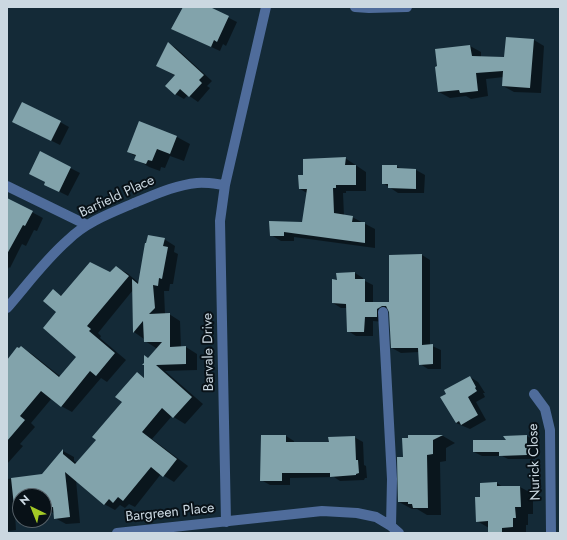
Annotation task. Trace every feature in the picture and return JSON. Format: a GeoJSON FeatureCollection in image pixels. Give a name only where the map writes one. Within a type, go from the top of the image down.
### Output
{"type":"FeatureCollection","features":[{"type":"Feature","properties":{"kind":"street","name":"Barvale Drive"},"geometry":{"type":"LineString","coordinates":[[226,522],[220,221],[224,185],[266,7]]}},
{"type":"Feature","properties":{"kind":"street"},"geometry":{"type":"LineString","coordinates":[[355,7],[407,7]]}},
{"type":"Feature","properties":{"kind":"street","name":"Barfield Place"},"geometry":{"type":"LineString","coordinates":[[7,308],[54,253],[68,239],[87,225],[156,194],[180,186],[198,183],[224,185]]}},
{"type":"Feature","properties":{"kind":"street"},"geometry":{"type":"LineString","coordinates":[[7,186],[87,225]]}},
{"type":"Feature","properties":{"kind":"street"},"geometry":{"type":"LineString","coordinates":[[382,312],[392,479],[391,526]]}},
{"type":"Feature","properties":{"kind":"street","name":"Nurick Close"},"geometry":{"type":"LineString","coordinates":[[534,394],[545,409],[550,430],[551,533]]}},
{"type":"Feature","properties":{"kind":"street"},"geometry":{"type":"LineString","coordinates":[[226,522],[322,511],[340,511],[357,513],[376,518],[391,526],[399,533]]}},
{"type":"Feature","properties":{"kind":"street","name":"Bargreen Place"},"geometry":{"type":"LineString","coordinates":[[117,533],[226,522]]}},
{"type":"Feature","properties":{"kind":"building"},"geometry":{"type":"Polygon","coordinates":[[[183,7],[210,7],[229,16],[217,42],[214,40],[211,47],[171,29],[183,7]]]}},
{"type":"Feature","properties":{"kind":"building"},"geometry":{"type":"Polygon","coordinates":[[[506,37],[534,39],[530,88],[502,86],[503,71],[476,73],[478,91],[460,93],[459,90],[438,92],[435,67],[437,66],[435,49],[470,45],[472,56],[504,57],[506,37]]]}},
{"type":"Feature","properties":{"kind":"building"},"geometry":{"type":"Polygon","coordinates":[[[168,42],[204,75],[199,80],[202,83],[189,97],[180,89],[175,95],[165,86],[175,75],[156,66],[168,42]]]}},
{"type":"Feature","properties":{"kind":"building"},"geometry":{"type":"Polygon","coordinates":[[[22,102],[61,121],[51,141],[12,122],[22,102]]]}},
{"type":"Feature","properties":{"kind":"building"},"geometry":{"type":"Polygon","coordinates":[[[139,121],[177,136],[170,154],[157,149],[152,161],[148,160],[146,164],[134,160],[136,155],[127,152],[139,121]]]}},
{"type":"Feature","properties":{"kind":"building"},"geometry":{"type":"Polygon","coordinates":[[[40,151],[71,167],[59,192],[44,185],[45,182],[29,174],[40,151]]]}},
{"type":"Feature","properties":{"kind":"building"},"geometry":{"type":"Polygon","coordinates":[[[346,157],[345,165],[356,165],[356,185],[336,185],[336,188],[333,188],[334,213],[353,216],[352,222],[365,222],[365,243],[284,232],[284,236],[270,236],[269,221],[302,222],[307,189],[299,189],[298,175],[303,175],[303,159],[346,157]]]}},
{"type":"Feature","properties":{"kind":"building"},"geometry":{"type":"Polygon","coordinates":[[[382,165],[397,165],[397,168],[416,169],[416,189],[388,188],[388,184],[382,184],[382,165]]]}},
{"type":"Feature","properties":{"kind":"building"},"geometry":{"type":"Polygon","coordinates":[[[7,198],[33,211],[25,226],[23,225],[7,254],[7,198]]]}},
{"type":"Feature","properties":{"kind":"building"},"geometry":{"type":"Polygon","coordinates":[[[148,235],[165,238],[163,246],[168,247],[162,279],[159,278],[158,286],[153,285],[155,308],[149,314],[170,313],[170,347],[186,346],[186,364],[156,365],[192,397],[173,418],[162,408],[142,432],[177,459],[163,477],[151,467],[123,501],[118,497],[113,503],[109,499],[104,505],[65,472],[70,517],[54,519],[52,507],[52,488],[12,488],[11,478],[42,474],[63,449],[63,454],[75,464],[96,440],[92,437],[122,402],[115,397],[137,372],[144,378],[144,365],[142,365],[144,363],[144,355],[148,358],[162,342],[144,342],[143,321],[133,333],[132,279],[138,284],[148,235]]]}},
{"type":"Feature","properties":{"kind":"building"},"geometry":{"type":"Polygon","coordinates":[[[422,254],[422,345],[433,344],[433,364],[419,365],[418,348],[391,348],[389,312],[386,306],[382,306],[377,309],[377,317],[365,317],[364,332],[347,332],[346,304],[332,303],[332,279],[337,280],[336,273],[355,272],[355,279],[365,279],[365,302],[389,302],[389,255],[422,254]]]}},
{"type":"Feature","properties":{"kind":"building"},"geometry":{"type":"Polygon","coordinates":[[[90,262],[110,272],[116,266],[129,276],[87,326],[91,329],[89,331],[115,353],[96,376],[90,371],[61,407],[41,391],[20,416],[25,420],[7,441],[7,360],[17,347],[19,348],[21,346],[59,377],[76,357],[43,328],[56,312],[43,301],[53,289],[61,296],[90,262]]]}},
{"type":"Feature","properties":{"kind":"building"},"geometry":{"type":"Polygon","coordinates":[[[470,376],[477,391],[468,397],[478,415],[461,425],[459,421],[456,423],[440,397],[446,394],[444,390],[470,376]]]}},
{"type":"Feature","properties":{"kind":"building"},"geometry":{"type":"Polygon","coordinates":[[[261,435],[286,435],[286,442],[329,442],[328,437],[355,436],[356,460],[358,460],[359,473],[356,475],[330,477],[330,473],[282,473],[282,481],[260,481],[261,435]]]}},
{"type":"Feature","properties":{"kind":"building"},"geometry":{"type":"Polygon","coordinates":[[[408,435],[443,435],[433,440],[433,454],[427,455],[428,508],[413,508],[412,504],[408,504],[408,502],[398,502],[397,457],[403,457],[402,438],[408,438],[408,435]]]}},
{"type":"Feature","properties":{"kind":"building"},"geometry":{"type":"Polygon","coordinates":[[[527,435],[527,455],[499,456],[499,452],[473,452],[473,440],[506,440],[503,436],[527,435]]]}},
{"type":"Feature","properties":{"kind":"building"},"geometry":{"type":"Polygon","coordinates":[[[497,482],[497,486],[520,486],[521,507],[515,507],[516,518],[513,518],[513,527],[502,528],[502,533],[488,533],[488,521],[476,522],[475,497],[480,497],[480,483],[497,482]]]}}]}
